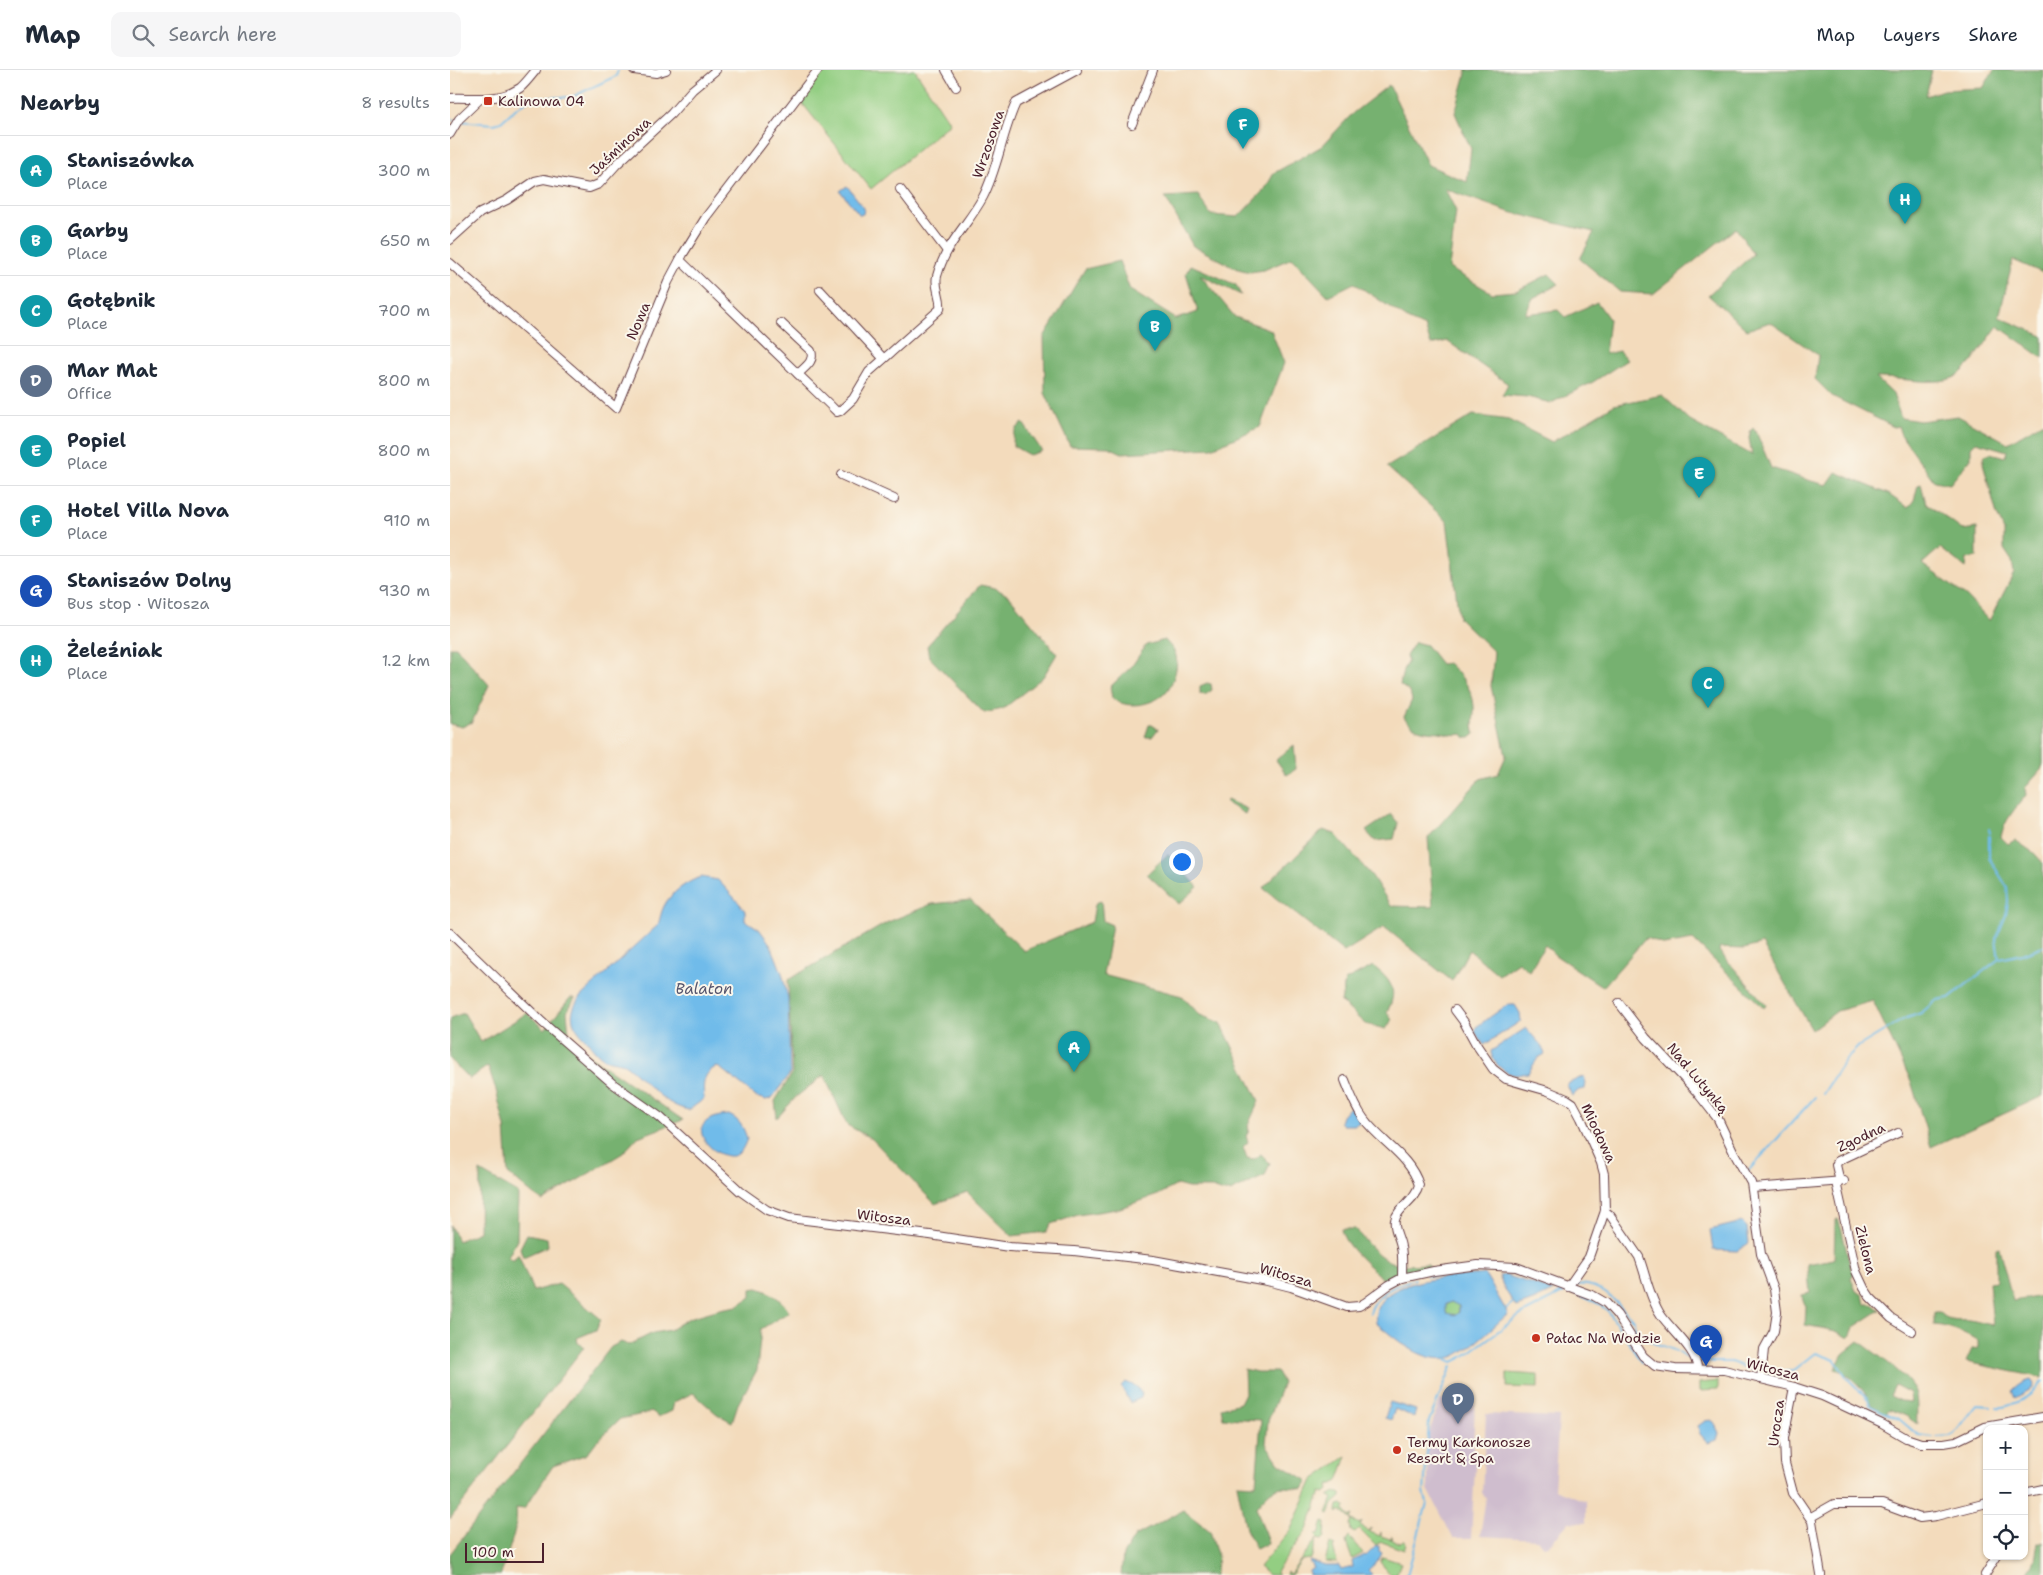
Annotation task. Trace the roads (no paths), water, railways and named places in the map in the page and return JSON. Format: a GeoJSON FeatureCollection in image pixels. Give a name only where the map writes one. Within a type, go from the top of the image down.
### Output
{"type":"FeatureCollection","features":[{"type":"Feature","properties":{"kind":"street"},"geometry":{"type":"LineString","coordinates":[[450,98],[480,99],[502,96],[520,88],[536,70]]}},
{"type":"Feature","properties":{"kind":"street"},"geometry":{"type":"LineString","coordinates":[[634,70],[656,73],[666,70]]}},
{"type":"Feature","properties":{"kind":"street","name":"Jaśminowa"},"geometry":{"type":"LineString","coordinates":[[450,240],[480,213],[507,200],[535,181],[544,179],[589,188],[599,184],[617,164],[672,114],[692,90],[716,70]]}},
{"type":"Feature","properties":{"kind":"street","name":"Nowa"},"geometry":{"type":"LineString","coordinates":[[450,263],[616,408],[668,282],[680,260],[706,217],[818,70]]}},
{"type":"Feature","properties":{"kind":"street"},"geometry":{"type":"LineString","coordinates":[[946,70],[956,87]]}},
{"type":"Feature","properties":{"kind":"street","name":"Wrzosowa"},"geometry":{"type":"LineString","coordinates":[[680,260],[837,412],[843,410],[853,399],[864,376],[940,309],[940,301],[936,289],[937,278],[947,251],[983,197],[1016,103],[1078,70]]}},
{"type":"Feature","properties":{"kind":"street"},"geometry":{"type":"LineString","coordinates":[[1132,124],[1154,70]]}},
{"type":"Feature","properties":{"kind":"street"},"geometry":{"type":"LineString","coordinates":[[450,134],[458,122],[480,99]]}},
{"type":"Feature","properties":{"kind":"street"},"geometry":{"type":"LineString","coordinates":[[900,189],[947,251]]}},
{"type":"Feature","properties":{"kind":"street"},"geometry":{"type":"LineString","coordinates":[[820,290],[883,358]]}},
{"type":"Feature","properties":{"kind":"street"},"geometry":{"type":"LineString","coordinates":[[780,322],[811,350],[812,360],[798,374]]}},
{"type":"Feature","properties":{"kind":"street"},"geometry":{"type":"LineString","coordinates":[[842,475],[894,499]]}},
{"type":"Feature","properties":{"kind":"street","name":"Witosza"},"geometry":{"type":"LineString","coordinates":[[450,933],[533,1013],[612,1083],[660,1117],[740,1191],[767,1210],[790,1218],[930,1235],[1009,1247],[1153,1260],[1291,1287],[1347,1307],[1359,1306],[1389,1284],[1402,1278],[1434,1271],[1493,1264],[1516,1267],[1594,1296],[1606,1303],[1617,1315],[1643,1356],[1655,1366],[1675,1369],[1724,1370],[1794,1387],[1822,1396],[1882,1424],[1906,1438],[1921,1443],[1935,1444],[1956,1441],[1985,1427],[2043,1417]]}},
{"type":"Feature","properties":{"kind":"street","name":"Nad Lutynką"},"geometry":{"type":"LineString","coordinates":[[1619,1003],[1646,1038],[1696,1091],[1718,1119],[1738,1162],[1748,1177],[1752,1188],[1761,1254],[1774,1289],[1777,1312],[1774,1331],[1764,1349],[1761,1379]]}},
{"type":"Feature","properties":{"kind":"street","name":"Miodowa"},"geometry":{"type":"LineString","coordinates":[[1455,1010],[1493,1069],[1506,1079],[1562,1096],[1578,1110],[1603,1168],[1605,1211],[1589,1257],[1568,1287]]}},
{"type":"Feature","properties":{"kind":"street"},"geometry":{"type":"LineString","coordinates":[[1345,1080],[1364,1119],[1404,1159],[1416,1176],[1419,1186],[1410,1202],[1397,1214],[1395,1220],[1395,1226],[1402,1247],[1402,1278]]}},
{"type":"Feature","properties":{"kind":"street","name":"Zgodna"},"geometry":{"type":"LineString","coordinates":[[1836,1165],[1841,1159],[1898,1133]]}},
{"type":"Feature","properties":{"kind":"street","name":"Zielona"},"geometry":{"type":"LineString","coordinates":[[1836,1165],[1856,1271],[1870,1297],[1891,1318],[1912,1331]]}},
{"type":"Feature","properties":{"kind":"street"},"geometry":{"type":"LineString","coordinates":[[1752,1188],[1840,1182]]}},
{"type":"Feature","properties":{"kind":"street"},"geometry":{"type":"LineString","coordinates":[[1605,1211],[1634,1250],[1657,1310],[1693,1354],[1697,1363],[1697,1369]]}},
{"type":"Feature","properties":{"kind":"street","name":"Urocza"},"geometry":{"type":"LineString","coordinates":[[1794,1387],[1784,1438],[1785,1462],[1793,1493],[1810,1517],[1821,1575]]}},
{"type":"Feature","properties":{"kind":"street"},"geometry":{"type":"LineString","coordinates":[[2028,1492],[2043,1489]]}},
{"type":"Feature","properties":{"kind":"street"},"geometry":{"type":"LineString","coordinates":[[1810,1517],[1834,1504],[1882,1504],[1920,1518],[1950,1513],[1983,1503]]}},
{"type":"Feature","properties":{"kind":"street"},"geometry":{"type":"LineString","coordinates":[[1985,1575],[1994,1560]]}},
{"type":"Feature","properties":{"kind":"water"},"geometry":{"type":"Polygon","coordinates":[[[847,186],[864,208],[863,214],[860,215],[840,191],[847,186]]]}},
{"type":"Feature","properties":{"kind":"water","name":"Balaton"},"geometry":{"type":"Polygon","coordinates":[[[701,877],[718,880],[745,911],[745,920],[759,929],[771,945],[782,973],[788,998],[790,1074],[772,1098],[766,1100],[756,1097],[720,1068],[716,1067],[708,1073],[704,1080],[704,1099],[689,1110],[671,1104],[625,1064],[608,1060],[601,1056],[579,1032],[572,1016],[575,1004],[580,997],[658,925],[663,908],[670,897],[691,881],[701,877]]]}},
{"type":"Feature","properties":{"kind":"water"},"geometry":{"type":"Polygon","coordinates":[[[1507,1005],[1515,1005],[1520,1013],[1521,1021],[1484,1045],[1475,1032],[1476,1027],[1507,1005]]]}},
{"type":"Feature","properties":{"kind":"water"},"geometry":{"type":"Polygon","coordinates":[[[1526,1028],[1541,1045],[1545,1054],[1538,1058],[1528,1073],[1512,1074],[1503,1070],[1496,1063],[1491,1051],[1526,1028]]]}},
{"type":"Feature","properties":{"kind":"water"},"geometry":{"type":"Polygon","coordinates":[[[1584,1076],[1585,1089],[1579,1090],[1572,1096],[1567,1085],[1584,1076]]]}},
{"type":"Feature","properties":{"kind":"water"},"geometry":{"type":"Polygon","coordinates":[[[1351,1106],[1354,1107],[1360,1122],[1354,1125],[1343,1125],[1340,1122],[1342,1116],[1351,1106]]]}},
{"type":"Feature","properties":{"kind":"water"},"geometry":{"type":"Polygon","coordinates":[[[729,1115],[741,1125],[747,1139],[740,1152],[736,1155],[728,1156],[719,1153],[711,1147],[704,1140],[702,1132],[704,1124],[712,1118],[729,1115]]]}},
{"type":"Feature","properties":{"kind":"water"},"geometry":{"type":"Polygon","coordinates":[[[1742,1222],[1747,1227],[1749,1243],[1737,1251],[1713,1250],[1710,1230],[1742,1222]]]}},
{"type":"Feature","properties":{"kind":"water"},"geometry":{"type":"Polygon","coordinates":[[[1485,1274],[1508,1314],[1471,1346],[1455,1356],[1438,1359],[1418,1353],[1400,1342],[1376,1323],[1377,1308],[1386,1296],[1400,1288],[1417,1282],[1485,1274]],[[1451,1302],[1446,1304],[1446,1313],[1456,1315],[1459,1312],[1459,1306],[1451,1302]]]}},
{"type":"Feature","properties":{"kind":"water"},"geometry":{"type":"Polygon","coordinates":[[[1505,1275],[1554,1291],[1516,1307],[1499,1276],[1505,1275]]]}},
{"type":"Feature","properties":{"kind":"water"},"geometry":{"type":"Polygon","coordinates":[[[2031,1380],[2034,1384],[2033,1388],[2015,1398],[2012,1392],[2021,1384],[2031,1380]]]}},
{"type":"Feature","properties":{"kind":"water"},"geometry":{"type":"Polygon","coordinates":[[[1125,1382],[1136,1386],[1142,1394],[1141,1398],[1130,1403],[1121,1386],[1125,1382]]]}},
{"type":"Feature","properties":{"kind":"water"},"geometry":{"type":"Polygon","coordinates":[[[1390,1402],[1416,1410],[1414,1417],[1395,1409],[1391,1420],[1385,1418],[1390,1402]]]}},
{"type":"Feature","properties":{"kind":"water"},"geometry":{"type":"Polygon","coordinates":[[[1711,1420],[1714,1422],[1719,1433],[1717,1440],[1708,1443],[1700,1434],[1698,1426],[1705,1421],[1711,1420]]]}},
{"type":"Feature","properties":{"kind":"water"},"geometry":{"type":"Polygon","coordinates":[[[1376,1546],[1379,1546],[1379,1551],[1382,1553],[1378,1561],[1368,1570],[1372,1574],[1370,1575],[1309,1575],[1309,1571],[1313,1568],[1309,1561],[1325,1566],[1339,1566],[1341,1570],[1353,1567],[1352,1561],[1366,1556],[1376,1546]]]}},
{"type":"Feature","properties":{"kind":"waterway"},"geometry":{"type":"LineString","coordinates":[[460,121],[494,124],[501,122],[531,98],[572,97],[616,76],[618,70]]}},
{"type":"Feature","properties":{"kind":"waterway"},"geometry":{"type":"LineString","coordinates":[[450,119],[455,120]]}},
{"type":"Feature","properties":{"kind":"waterway"},"geometry":{"type":"LineString","coordinates":[[1989,828],[1990,833]]}},
{"type":"Feature","properties":{"kind":"waterway"},"geometry":{"type":"LineString","coordinates":[[1823,1094],[1845,1060],[1859,1046],[1904,1019],[1921,1013],[1937,1000],[1949,998],[1999,959],[1996,939],[2006,915],[2007,887],[1989,858],[1989,836]]}},
{"type":"Feature","properties":{"kind":"waterway"},"geometry":{"type":"LineString","coordinates":[[2000,959],[2022,954],[2043,946]]}},
{"type":"Feature","properties":{"kind":"waterway"},"geometry":{"type":"LineString","coordinates":[[1748,1171],[1815,1097]]}},
{"type":"Feature","properties":{"kind":"waterway"},"geometry":{"type":"LineString","coordinates":[[1474,1269],[1517,1272],[1559,1287],[1559,1292],[1563,1294]]}},
{"type":"Feature","properties":{"kind":"waterway"},"geometry":{"type":"LineString","coordinates":[[1427,1276],[1464,1271]]}},
{"type":"Feature","properties":{"kind":"waterway"},"geometry":{"type":"LineString","coordinates":[[1370,1313],[1382,1295],[1394,1287],[1415,1279]]}},
{"type":"Feature","properties":{"kind":"waterway"},"geometry":{"type":"LineString","coordinates":[[1576,1285],[1585,1285],[1601,1290],[1616,1302],[1634,1321],[1638,1333],[1649,1341],[1676,1351]]}},
{"type":"Feature","properties":{"kind":"waterway"},"geometry":{"type":"LineString","coordinates":[[1447,1359],[1453,1362],[1463,1357],[1519,1316],[1568,1290],[1597,1303],[1608,1311],[1642,1362]]}},
{"type":"Feature","properties":{"kind":"waterway"},"geometry":{"type":"LineString","coordinates":[[1507,1310],[1512,1303]]}},
{"type":"Feature","properties":{"kind":"waterway"},"geometry":{"type":"LineString","coordinates":[[1679,1352],[1692,1361]]}},
{"type":"Feature","properties":{"kind":"waterway"},"geometry":{"type":"LineString","coordinates":[[1765,1374],[1793,1371],[1816,1353],[1835,1360],[1847,1378],[1868,1399],[1870,1406],[1899,1419],[1918,1435],[1933,1437]]}},
{"type":"Feature","properties":{"kind":"waterway"},"geometry":{"type":"LineString","coordinates":[[1700,1362],[1731,1362],[1760,1373]]}},
{"type":"Feature","properties":{"kind":"waterway"},"geometry":{"type":"LineString","coordinates":[[1407,1575],[1427,1503],[1424,1492],[1429,1421],[1452,1366]]}},
{"type":"Feature","properties":{"kind":"waterway"},"geometry":{"type":"LineString","coordinates":[[1997,1407],[2011,1405],[2022,1400],[2043,1382]]}},
{"type":"Feature","properties":{"kind":"waterway"},"geometry":{"type":"LineString","coordinates":[[1937,1437],[1954,1434],[1977,1405],[1991,1406]]}},
{"type":"Feature","properties":{"kind":"place","name":"Kalinowa 04"},"geometry":{"type":"Point","coordinates":[488,101]}},
{"type":"Feature","properties":{"kind":"place","name":"Hotel Villa Nova"},"geometry":{"type":"Point","coordinates":[1243,149]}},
{"type":"Feature","properties":{"kind":"place","name":"Żeleźniak"},"geometry":{"type":"Point","coordinates":[1905,224]}},
{"type":"Feature","properties":{"kind":"place","name":"Garby"},"geometry":{"type":"Point","coordinates":[1155,351]}},
{"type":"Feature","properties":{"kind":"place","name":"Popiel"},"geometry":{"type":"Point","coordinates":[1699,498]}},
{"type":"Feature","properties":{"kind":"place","name":"Gołębnik"},"geometry":{"type":"Point","coordinates":[1708,708]}},
{"type":"Feature","properties":{"kind":"place","name":"Staniszówka"},"geometry":{"type":"Point","coordinates":[1074,1072]}},
{"type":"Feature","properties":{"kind":"place","name":"Pałac Na Wodzie"},"geometry":{"type":"Point","coordinates":[1536,1338]}},
{"type":"Feature","properties":{"kind":"place","name":"Staniszów Dolny"},"geometry":{"type":"Point","coordinates":[1706,1366]}},
{"type":"Feature","properties":{"kind":"place","name":"Mar Mat"},"geometry":{"type":"Point","coordinates":[1458,1424]}},
{"type":"Feature","properties":{"kind":"place","name":"Termy Karkonosze Resort & Spa"},"geometry":{"type":"Point","coordinates":[1397,1450]}}]}
